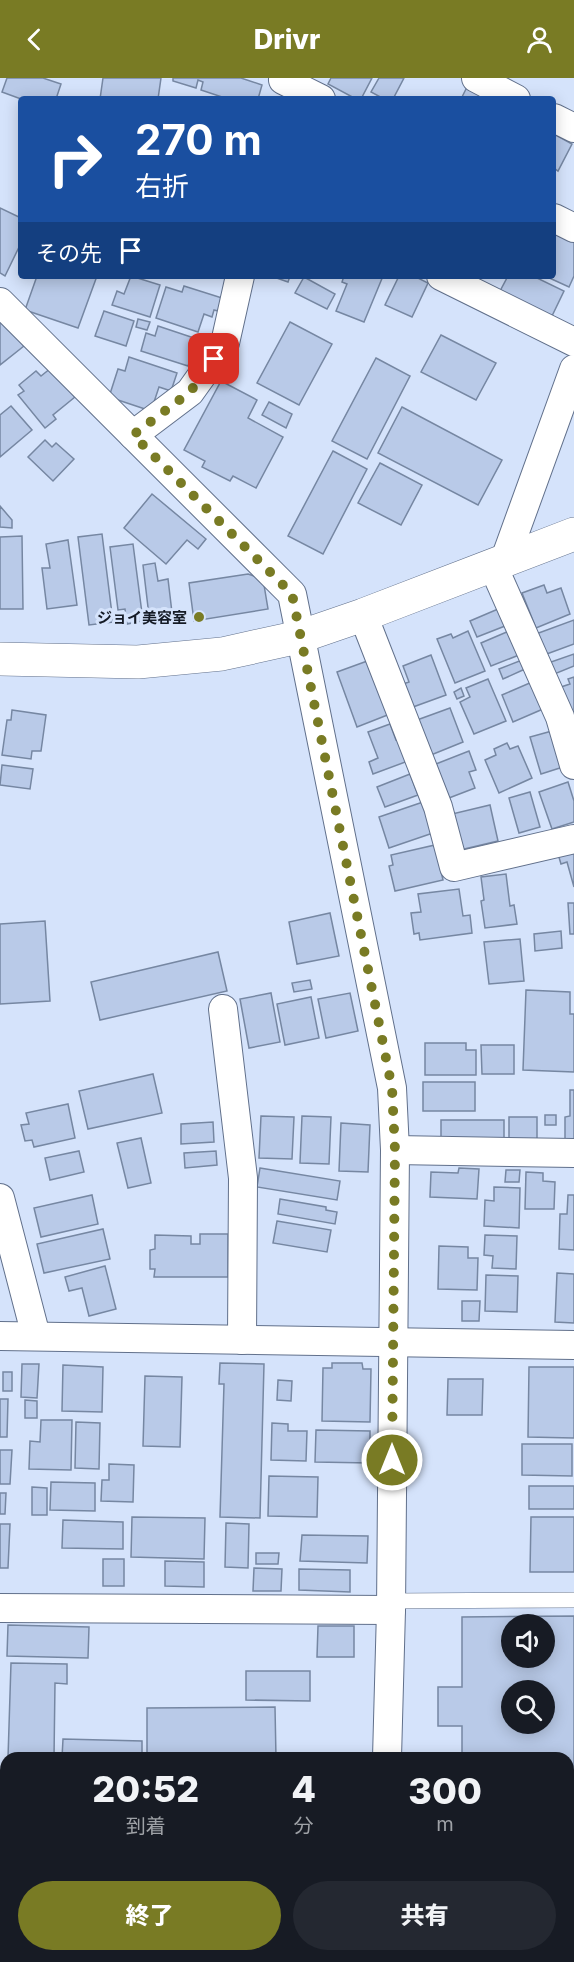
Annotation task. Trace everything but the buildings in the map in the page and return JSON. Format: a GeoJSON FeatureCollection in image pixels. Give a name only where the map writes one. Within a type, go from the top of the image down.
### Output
{"type":"FeatureCollection","features":[{"type":"Feature","properties":{"kind":"street"},"geometry":{"type":"LineString","coordinates":[[476,78],[510,96]]}},
{"type":"Feature","properties":{"kind":"street"},"geometry":{"type":"LineString","coordinates":[[282,86],[312,96]]}},
{"type":"Feature","properties":{"kind":"street"},"geometry":{"type":"LineString","coordinates":[[556,119],[574,129]]}},
{"type":"Feature","properties":{"kind":"street"},"geometry":{"type":"LineString","coordinates":[[556,219],[574,228]]}},
{"type":"Feature","properties":{"kind":"street"},"geometry":{"type":"LineString","coordinates":[[133,435],[190,392],[225,343],[239,279]]}},
{"type":"Feature","properties":{"kind":"street"},"geometry":{"type":"LineString","coordinates":[[447,279],[574,342]]}},
{"type":"Feature","properties":{"kind":"street"},"geometry":{"type":"LineString","coordinates":[[0,302],[292,594],[392,1088],[395,1150],[391,1606],[387,1752]]}},
{"type":"Feature","properties":{"kind":"street"},"geometry":{"type":"LineString","coordinates":[[574,369],[499,564],[560,717],[574,765]]}},
{"type":"Feature","properties":{"kind":"street"},"geometry":{"type":"LineString","coordinates":[[0,659],[138,662],[222,654],[300,637],[574,534]]}},
{"type":"Feature","properties":{"kind":"street"},"geometry":{"type":"LineString","coordinates":[[363,615],[438,807],[454,867],[574,839]]}},
{"type":"Feature","properties":{"kind":"street"},"geometry":{"type":"LineString","coordinates":[[223,1009],[243,1178],[242,1340]]}},
{"type":"Feature","properties":{"kind":"street"},"geometry":{"type":"LineString","coordinates":[[395,1150],[574,1153]]}},
{"type":"Feature","properties":{"kind":"street"},"geometry":{"type":"LineString","coordinates":[[0,1198],[36,1336]]}},
{"type":"Feature","properties":{"kind":"street"},"geometry":{"type":"LineString","coordinates":[[0,1335],[574,1345]]}},
{"type":"Feature","properties":{"kind":"street"},"geometry":{"type":"LineString","coordinates":[[0,1608],[391,1606]]}},
{"type":"Feature","properties":{"kind":"lane"},"geometry":{"type":"LineString","coordinates":[[391,1606],[574,1600]]}},
{"type":"Feature","properties":{"kind":"place","name":"ジョイ美容室"},"geometry":{"type":"Point","coordinates":[199,617]}},
{"type":"Feature","properties":{"kind":"route"},"geometry":{"type":"LineString","coordinates":[[214,359],[190,392],[133,435],[292,594],[392,1088],[395,1150],[392,1460]]}}]}
